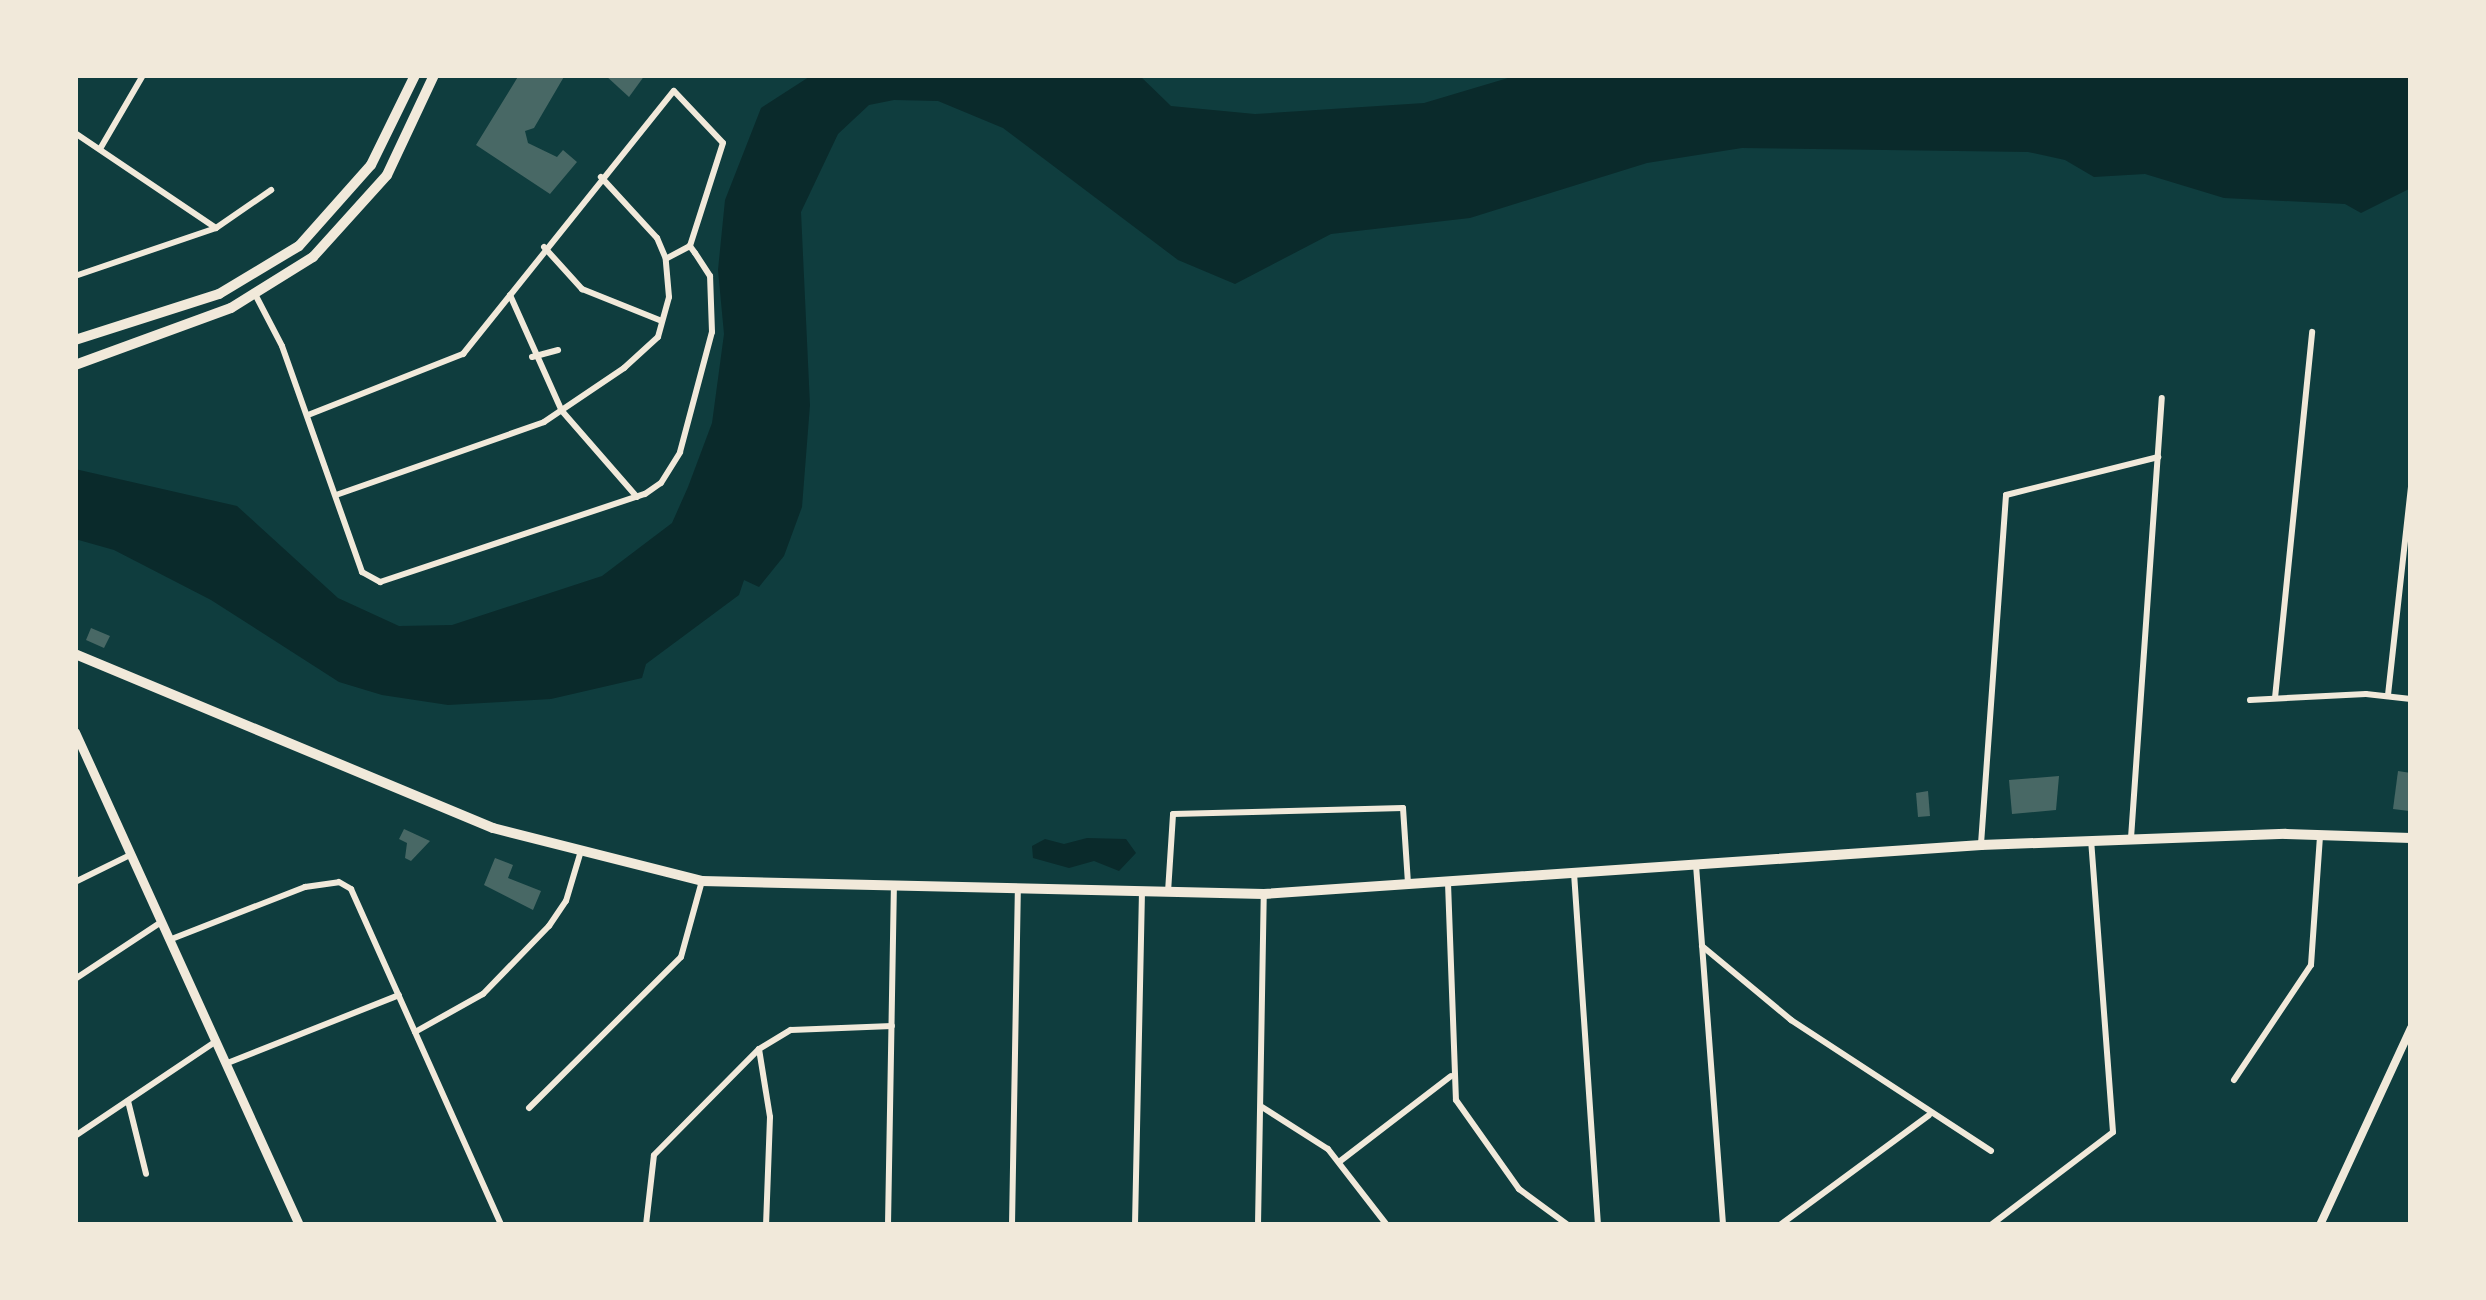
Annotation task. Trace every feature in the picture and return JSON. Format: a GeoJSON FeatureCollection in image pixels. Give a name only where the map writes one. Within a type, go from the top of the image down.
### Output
{"type":"FeatureCollection","features":[{"type":"Feature","properties":{"kind":"main road"},"geometry":{"type":"LineString","coordinates":[[75,340],[219,294],[299,246],[371,164],[414,75]]}},
{"type":"Feature","properties":{"kind":"main road"},"geometry":{"type":"LineString","coordinates":[[75,365],[256,296],[314,257],[361,209],[402,149],[434,75]]}},
{"type":"Feature","properties":{"kind":"main road"},"geometry":{"type":"LineString","coordinates":[[75,668],[78,655],[463,818],[580,854],[702,881],[1264,894],[1981,845],[2320,833],[2411,838]]}},
{"type":"Feature","properties":{"kind":"main road"},"geometry":{"type":"LineString","coordinates":[[75,732],[299,1225]]}},
{"type":"Feature","properties":{"kind":"street"},"geometry":{"type":"LineString","coordinates":[[100,148],[143,75]]}},
{"type":"Feature","properties":{"kind":"street"},"geometry":{"type":"LineString","coordinates":[[308,415],[463,354],[544,246],[674,91],[722,143],[690,246],[666,259]]}},
{"type":"Feature","properties":{"kind":"street"},"geometry":{"type":"LineString","coordinates":[[75,133],[216,228]]}},
{"type":"Feature","properties":{"kind":"street"},"geometry":{"type":"LineString","coordinates":[[336,495],[562,412],[624,368],[658,336],[669,297],[666,259],[657,238],[601,177]]}},
{"type":"Feature","properties":{"kind":"street"},"geometry":{"type":"LineString","coordinates":[[77,273],[216,228],[271,190]]}},
{"type":"Feature","properties":{"kind":"street"},"geometry":{"type":"LineString","coordinates":[[544,246],[582,289],[662,321]]}},
{"type":"Feature","properties":{"kind":"street"},"geometry":{"type":"LineString","coordinates":[[256,296],[308,415],[362,572],[380,582],[637,497],[661,483],[680,452],[706,376],[712,332],[710,276],[690,246]]}},
{"type":"Feature","properties":{"kind":"street"},"geometry":{"type":"LineString","coordinates":[[510,295],[532,357],[562,412],[637,497]]}},
{"type":"Feature","properties":{"kind":"street"},"geometry":{"type":"LineString","coordinates":[[2275,698],[2312,332]]}},
{"type":"Feature","properties":{"kind":"street"},"geometry":{"type":"LineString","coordinates":[[532,357],[558,350]]}},
{"type":"Feature","properties":{"kind":"street"},"geometry":{"type":"LineString","coordinates":[[2131,838],[2162,398]]}},
{"type":"Feature","properties":{"kind":"street"},"geometry":{"type":"LineString","coordinates":[[1981,845],[2006,495],[2158,457]]}},
{"type":"Feature","properties":{"kind":"street"},"geometry":{"type":"LineString","coordinates":[[2388,694],[2411,488]]}},
{"type":"Feature","properties":{"kind":"street"},"geometry":{"type":"LineString","coordinates":[[2250,700],[2388,694],[2411,698]]}},
{"type":"Feature","properties":{"kind":"street"},"geometry":{"type":"LineString","coordinates":[[1168,892],[1172,814],[1404,808],[1408,886]]}},
{"type":"Feature","properties":{"kind":"street"},"geometry":{"type":"LineString","coordinates":[[2234,1080],[2311,965],[2320,833]]}},
{"type":"Feature","properties":{"kind":"street"},"geometry":{"type":"LineString","coordinates":[[1991,1225],[2114,1132],[2091,840]]}},
{"type":"Feature","properties":{"kind":"street"},"geometry":{"type":"LineString","coordinates":[[415,1032],[483,994],[549,926],[566,901],[580,854]]}},
{"type":"Feature","properties":{"kind":"street"},"geometry":{"type":"LineString","coordinates":[[75,882],[130,855]]}},
{"type":"Feature","properties":{"kind":"street"},"geometry":{"type":"LineString","coordinates":[[1696,866],[1723,1225]]}},
{"type":"Feature","properties":{"kind":"street"},"geometry":{"type":"LineString","coordinates":[[1574,873],[1598,1225]]}},
{"type":"Feature","properties":{"kind":"street"},"geometry":{"type":"LineString","coordinates":[[529,1108],[681,957],[702,881]]}},
{"type":"Feature","properties":{"kind":"street"},"geometry":{"type":"LineString","coordinates":[[169,940],[305,887],[339,882],[351,890],[501,1225]]}},
{"type":"Feature","properties":{"kind":"street"},"geometry":{"type":"LineString","coordinates":[[1448,883],[1452,1076],[1464,1120],[1498,1166],[1568,1225]]}},
{"type":"Feature","properties":{"kind":"street"},"geometry":{"type":"LineString","coordinates":[[888,1225],[894,886]]}},
{"type":"Feature","properties":{"kind":"street"},"geometry":{"type":"LineString","coordinates":[[1012,1225],[1018,889]]}},
{"type":"Feature","properties":{"kind":"street"},"geometry":{"type":"LineString","coordinates":[[1135,1225],[1142,892]]}},
{"type":"Feature","properties":{"kind":"street"},"geometry":{"type":"LineString","coordinates":[[1258,1225],[1264,894]]}},
{"type":"Feature","properties":{"kind":"street"},"geometry":{"type":"LineString","coordinates":[[75,979],[160,922]]}},
{"type":"Feature","properties":{"kind":"street"},"geometry":{"type":"LineString","coordinates":[[1701,945],[1791,1020],[1929,1115],[1991,1151]]}},
{"type":"Feature","properties":{"kind":"street"},"geometry":{"type":"LineString","coordinates":[[225,1064],[399,995]]}},
{"type":"Feature","properties":{"kind":"street"},"geometry":{"type":"LineString","coordinates":[[646,1225],[654,1156],[759,1049],[791,1030],[892,1026]]}},
{"type":"Feature","properties":{"kind":"street"},"geometry":{"type":"LineString","coordinates":[[2320,1225],[2411,1028]]}},
{"type":"Feature","properties":{"kind":"street"},"geometry":{"type":"LineString","coordinates":[[75,1136],[215,1042]]}},
{"type":"Feature","properties":{"kind":"street"},"geometry":{"type":"LineString","coordinates":[[759,1049],[770,1117],[766,1225]]}},
{"type":"Feature","properties":{"kind":"street"},"geometry":{"type":"LineString","coordinates":[[1339,1162],[1452,1076]]}},
{"type":"Feature","properties":{"kind":"street"},"geometry":{"type":"LineString","coordinates":[[128,1101],[146,1174]]}},
{"type":"Feature","properties":{"kind":"street"},"geometry":{"type":"LineString","coordinates":[[1262,1107],[1305,1129],[1339,1162],[1388,1225]]}},
{"type":"Feature","properties":{"kind":"street"},"geometry":{"type":"LineString","coordinates":[[1780,1225],[1929,1115]]}},
{"type":"Feature","properties":{"kind":"water"},"geometry":{"type":"Polygon","coordinates":[[[812,75],[1139,75],[1171,106],[1255,114],[1424,103],[1518,75],[2411,75],[2411,188],[2361,213],[2345,204],[2224,198],[2145,174],[2094,177],[2065,160],[2028,152],[1742,148],[1647,163],[1470,218],[1331,234],[1235,284],[1178,260],[1003,128],[938,101],[894,100],[869,105],[838,134],[801,212],[810,405],[802,507],[784,556],[759,587],[744,580],[739,595],[646,664],[642,678],[551,699],[448,705],[382,695],[339,682],[211,600],[114,550],[75,539],[75,469],[237,506],[338,598],[399,626],[452,625],[602,576],[672,523],[688,487],[712,423],[724,334],[718,270],[725,200],[761,108],[812,75]]]}},
{"type":"Feature","properties":{"kind":"water"},"geometry":{"type":"Polygon","coordinates":[[[1087,838],[1126,839],[1136,853],[1119,871],[1094,861],[1069,868],[1033,858],[1032,846],[1045,839],[1064,844],[1087,838]]]}},
{"type":"Feature","properties":{"kind":"building"},"geometry":{"type":"Polygon","coordinates":[[[519,75],[565,75],[534,128],[525,131],[528,143],[557,157],[563,150],[577,162],[550,194],[476,145],[519,75]]]}},
{"type":"Feature","properties":{"kind":"building"},"geometry":{"type":"Polygon","coordinates":[[[605,75],[645,75],[629,97],[605,75]]]}},
{"type":"Feature","properties":{"kind":"building"},"geometry":{"type":"Polygon","coordinates":[[[91,628],[110,636],[104,648],[86,640],[91,628]]]}},
{"type":"Feature","properties":{"kind":"building"},"geometry":{"type":"Polygon","coordinates":[[[2398,771],[2411,773],[2409,811],[2393,809],[2398,771]]]}},
{"type":"Feature","properties":{"kind":"building"},"geometry":{"type":"Polygon","coordinates":[[[2059,776],[2056,810],[2012,814],[2009,780],[2059,776]]]}},
{"type":"Feature","properties":{"kind":"building"},"geometry":{"type":"Polygon","coordinates":[[[1928,791],[1930,816],[1918,817],[1916,793],[1928,791]]]}},
{"type":"Feature","properties":{"kind":"building"},"geometry":{"type":"Polygon","coordinates":[[[404,829],[430,841],[411,861],[405,858],[407,843],[399,839],[404,829]]]}},
{"type":"Feature","properties":{"kind":"building"},"geometry":{"type":"Polygon","coordinates":[[[495,858],[513,865],[508,878],[541,891],[533,910],[484,885],[495,858]]]}}]}
